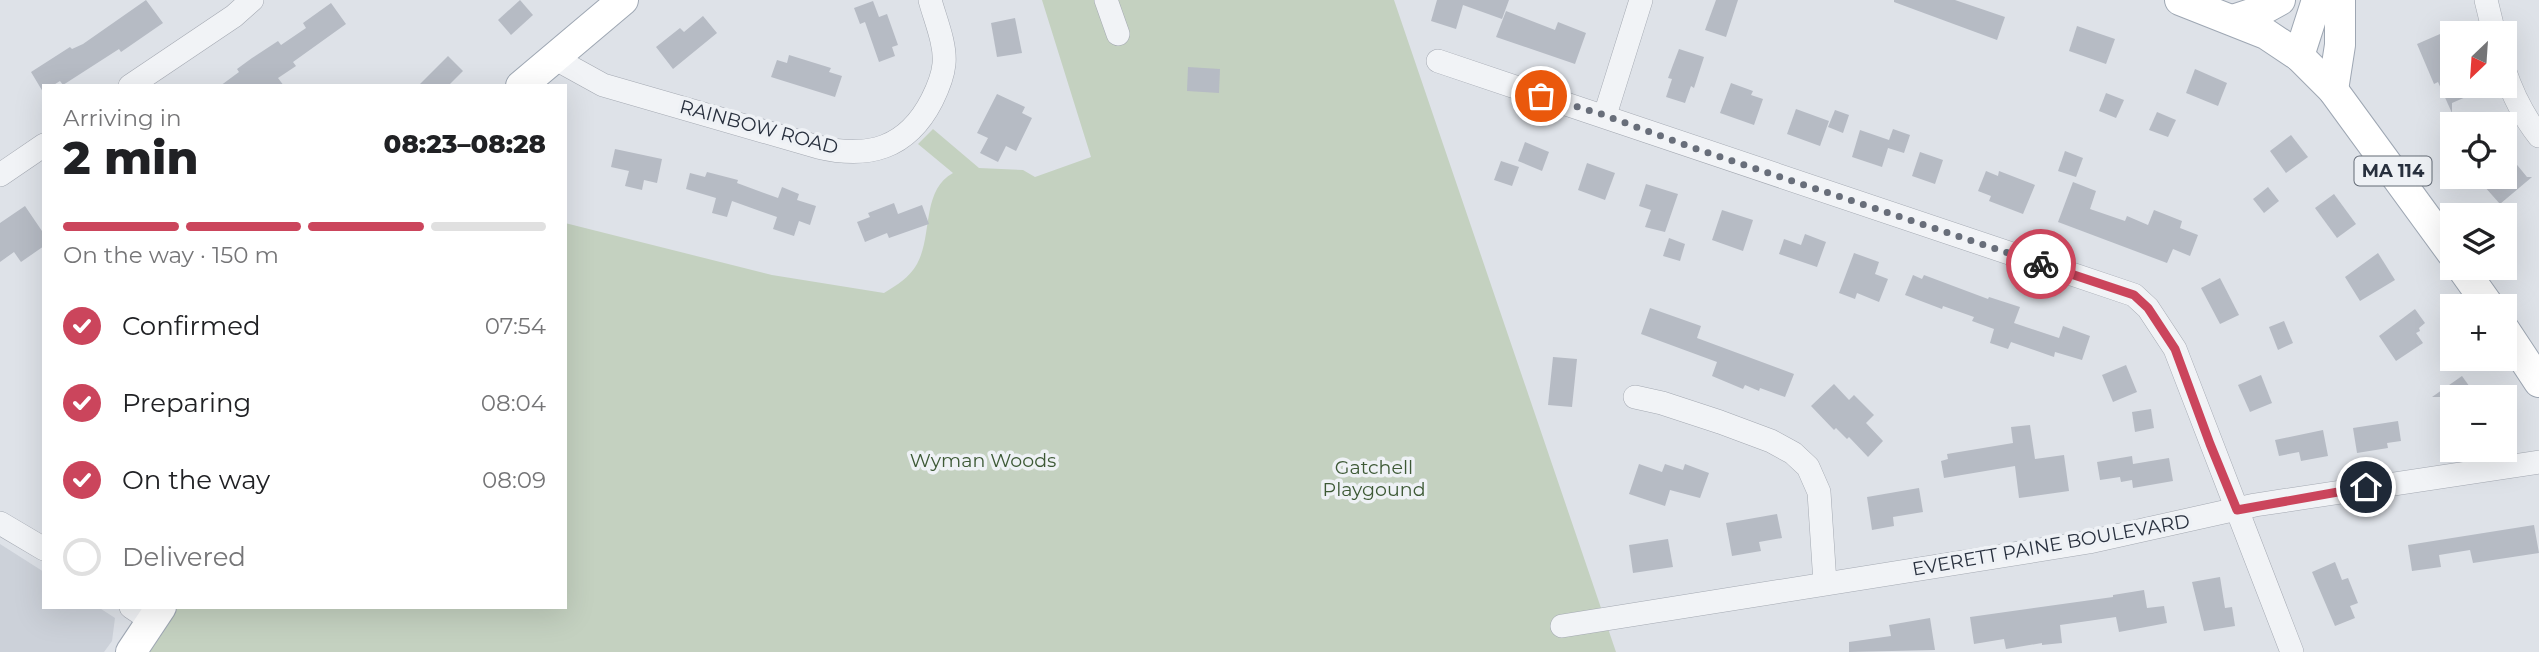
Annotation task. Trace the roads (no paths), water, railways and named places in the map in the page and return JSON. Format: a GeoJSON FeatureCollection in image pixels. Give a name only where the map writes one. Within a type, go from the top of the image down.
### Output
{"type":"FeatureCollection","features":[{"type":"Feature","properties":{"kind":"main road"},"geometry":{"type":"LineString","coordinates":[[523,84],[623,0]]}},
{"type":"Feature","properties":{"kind":"main road","name":"MA 114"},"geometry":{"type":"LineString","coordinates":[[2180,0],[2266,34],[2299,56],[2333,90],[2440,237]]}},
{"type":"Feature","properties":{"kind":"main road"},"geometry":{"type":"LineString","coordinates":[[2233,20],[2260,11],[2280,0]]}},
{"type":"Feature","properties":{"kind":"main road"},"geometry":{"type":"LineString","coordinates":[[2299,56],[2317,0]]}},
{"type":"Feature","properties":{"kind":"main road"},"geometry":{"type":"LineString","coordinates":[[2333,90],[2340,45],[2340,0]]}},
{"type":"Feature","properties":{"kind":"main road"},"geometry":{"type":"LineString","coordinates":[[2517,349],[2539,382]]}},
{"type":"Feature","properties":{"kind":"main road"},"geometry":{"type":"LineString","coordinates":[[131,652],[148,612]]}},
{"type":"Feature","properties":{"kind":"street"},"geometry":{"type":"LineString","coordinates":[[133,84],[234,16],[252,0]]}},
{"type":"Feature","properties":{"kind":"street","name":"RAINBOW ROAD"},"geometry":{"type":"LineString","coordinates":[[554,58],[603,85],[837,151],[873,150],[892,144],[911,130],[926,112],[936,93],[944,63],[941,39],[930,0]]}},
{"type":"Feature","properties":{"kind":"street"},"geometry":{"type":"LineString","coordinates":[[1106,0],[1118,34]]}},
{"type":"Feature","properties":{"kind":"street"},"geometry":{"type":"LineString","coordinates":[[1605,115],[1641,0]]}},
{"type":"Feature","properties":{"kind":"street"},"geometry":{"type":"LineString","coordinates":[[2486,0],[2491,21]]}},
{"type":"Feature","properties":{"kind":"street"},"geometry":{"type":"LineString","coordinates":[[1438,61],[2134,295],[2148,308],[2175,349],[2292,652]]}},
{"type":"Feature","properties":{"kind":"street"},"geometry":{"type":"LineString","coordinates":[[2516,98],[2539,136]]}},
{"type":"Feature","properties":{"kind":"street"},"geometry":{"type":"LineString","coordinates":[[0,175],[42,146]]}},
{"type":"Feature","properties":{"kind":"street"},"geometry":{"type":"LineString","coordinates":[[1635,397],[1662,403],[1772,441],[1793,453],[1808,467],[1819,492],[1825,583]]}},
{"type":"Feature","properties":{"kind":"street","name":"EVERETT PAINE BOULEVARD"},"geometry":{"type":"LineString","coordinates":[[1562,626],[2089,542],[2237,510],[2539,462]]}},
{"type":"Feature","properties":{"kind":"street"},"geometry":{"type":"LineString","coordinates":[[0,523],[42,548]]}},
{"type":"Feature","properties":{"kind":"park label","name":"Wyman Woods"},"geometry":{"type":"Point","coordinates":[983,460]}},
{"type":"Feature","properties":{"kind":"park label","name":"Gatchell Playgound"},"geometry":{"type":"Point","coordinates":[1374,478]}}]}
